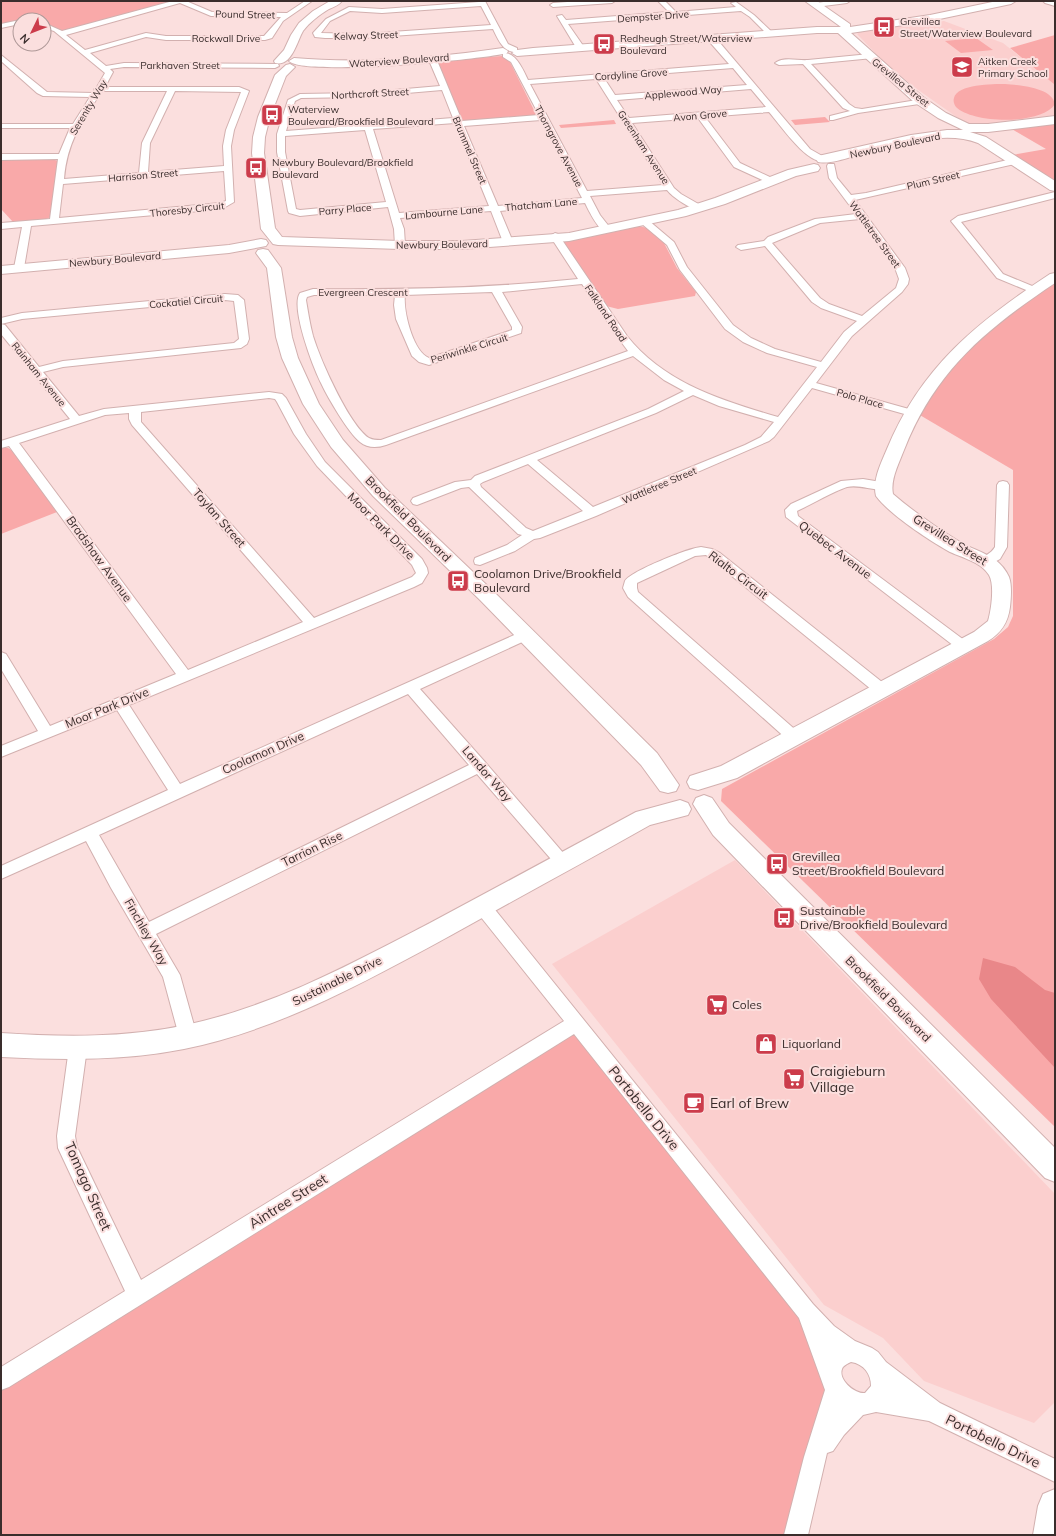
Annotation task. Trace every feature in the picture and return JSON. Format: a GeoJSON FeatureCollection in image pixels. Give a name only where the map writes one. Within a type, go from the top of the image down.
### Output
{"type":"FeatureCollection","features":[{"type":"Feature","properties":{"kind":"street","name":"Pound Street"},"geometry":{"type":"LineString","coordinates":[[180,1],[212,14],[288,15]]}},
{"type":"Feature","properties":{"kind":"street"},"geometry":{"type":"LineString","coordinates":[[61,34],[180,1]]}},
{"type":"Feature","properties":{"kind":"street","name":"Rockwall Drive"},"geometry":{"type":"LineString","coordinates":[[152,35],[166,38],[263,38],[269,36],[277,24],[288,15],[309,1]]}},
{"type":"Feature","properties":{"kind":"street","name":"Brookfield Boulevard"},"geometry":{"type":"LineString","coordinates":[[337,1],[317,12],[303,24],[296,36],[264,117],[259,137],[258,153],[263,244],[274,268],[284,337],[290,358],[311,404],[354,464],[379,492],[686,794],[1055,1168]]}},
{"type":"Feature","properties":{"kind":"street"},"geometry":{"type":"LineString","coordinates":[[552,3],[612,1]]}},
{"type":"Feature","properties":{"kind":"street"},"geometry":{"type":"LineString","coordinates":[[661,1],[675,15]]}},
{"type":"Feature","properties":{"kind":"street"},"geometry":{"type":"LineString","coordinates":[[732,1],[770,34]]}},
{"type":"Feature","properties":{"kind":"street"},"geometry":{"type":"LineString","coordinates":[[813,3],[847,1]]}},
{"type":"Feature","properties":{"kind":"street","name":"Waterview Boulevard"},"geometry":{"type":"LineString","coordinates":[[284,64],[352,64],[870,26],[930,18],[1011,1]]}},
{"type":"Feature","properties":{"kind":"street"},"geometry":{"type":"LineString","coordinates":[[1048,1],[1055,3]]}},
{"type":"Feature","properties":{"kind":"street","name":"Thorngrove Avenue"},"geometry":{"type":"LineString","coordinates":[[483,3],[596,216],[606,230]]}},
{"type":"Feature","properties":{"kind":"street","name":"Kelway Street"},"geometry":{"type":"LineString","coordinates":[[483,3],[382,11],[349,9],[328,20],[318,35],[363,36],[496,27]]}},
{"type":"Feature","properties":{"kind":"street"},"geometry":{"type":"LineString","coordinates":[[552,3],[580,47]]}},
{"type":"Feature","properties":{"kind":"street","name":"Grevillea Street"},"geometry":{"type":"LineString","coordinates":[[813,3],[843,28],[870,56],[923,101],[1055,187]]}},
{"type":"Feature","properties":{"kind":"street","name":"Dempster Drive"},"geometry":{"type":"LineString","coordinates":[[564,22],[743,9]]}},
{"type":"Feature","properties":{"kind":"street"},"geometry":{"type":"LineString","coordinates":[[1,26],[12,24]]}},
{"type":"Feature","properties":{"kind":"street","name":"Serenity Way"},"geometry":{"type":"LineString","coordinates":[[52,29],[85,52],[108,72],[75,126],[63,156],[58,182],[54,221]]}},
{"type":"Feature","properties":{"kind":"street","name":"Rockwall Drive"},"geometry":{"type":"LineString","coordinates":[[85,52],[152,35],[165,29]]}},
{"type":"Feature","properties":{"kind":"street","name":"Wattletree Street"},"geometry":{"type":"LineString","coordinates":[[480,561],[511,548],[531,535],[543,533],[592,513],[759,442],[770,435],[848,334],[899,290],[904,279],[900,268],[849,198],[711,38]]}},
{"type":"Feature","properties":{"kind":"street"},"geometry":{"type":"LineString","coordinates":[[779,63],[795,61],[808,62],[870,56]]}},
{"type":"Feature","properties":{"kind":"street","name":"Thoresby Circuit"},"geometry":{"type":"LineString","coordinates":[[1,57],[46,94],[172,89],[239,89],[245,91],[228,138],[228,168],[231,200],[229,204],[225,206],[1,226]]}},
{"type":"Feature","properties":{"kind":"street","name":"Brummel Street"},"geometry":{"type":"LineString","coordinates":[[432,58],[508,242]]}},
{"type":"Feature","properties":{"kind":"street"},"geometry":{"type":"LineString","coordinates":[[808,62],[808,66],[846,106],[856,111]]}},
{"type":"Feature","properties":{"kind":"street","name":"Parkhaven Street"},"geometry":{"type":"LineString","coordinates":[[105,68],[124,65],[284,64]]}},
{"type":"Feature","properties":{"kind":"street","name":"Cordyline Grove"},"geometry":{"type":"LineString","coordinates":[[525,82],[736,66]]}},
{"type":"Feature","properties":{"kind":"street","name":"Greenham Avenue"},"geometry":{"type":"LineString","coordinates":[[599,77],[670,187],[678,196],[699,208]]}},
{"type":"Feature","properties":{"kind":"street","name":"Applewood Way"},"geometry":{"type":"LineString","coordinates":[[612,98],[753,87]]}},
{"type":"Feature","properties":{"kind":"street","name":"Northcroft Street"},"geometry":{"type":"LineString","coordinates":[[281,134],[292,100],[296,97],[360,95],[444,88]]}},
{"type":"Feature","properties":{"kind":"street"},"geometry":{"type":"LineString","coordinates":[[144,175],[146,143],[172,89]]}},
{"type":"Feature","properties":{"kind":"street"},"geometry":{"type":"LineString","coordinates":[[833,118],[856,111],[923,101]]}},
{"type":"Feature","properties":{"kind":"street","name":"Avon Grove"},"geometry":{"type":"LineString","coordinates":[[627,121],[772,109]]}},
{"type":"Feature","properties":{"kind":"street"},"geometry":{"type":"LineString","coordinates":[[700,115],[737,165],[771,181]]}},
{"type":"Feature","properties":{"kind":"street"},"geometry":{"type":"LineString","coordinates":[[281,134],[368,127],[544,117]]}},
{"type":"Feature","properties":{"kind":"street","name":"Newbury Boulevard"},"geometry":{"type":"LineString","coordinates":[[1,270],[229,250],[263,244],[272,253],[281,246],[308,243],[331,242],[400,245],[462,245],[508,242],[588,233],[645,222],[699,208],[819,164],[907,140],[1055,120]]}},
{"type":"Feature","properties":{"kind":"street"},"geometry":{"type":"LineString","coordinates":[[1,126],[75,126]]}},
{"type":"Feature","properties":{"kind":"street"},"geometry":{"type":"LineString","coordinates":[[368,127],[395,216],[401,240],[400,245]]}},
{"type":"Feature","properties":{"kind":"street","name":"Parry Place"},"geometry":{"type":"LineString","coordinates":[[281,134],[281,152],[290,210],[293,212],[300,213],[391,204]]}},
{"type":"Feature","properties":{"kind":"street"},"geometry":{"type":"LineString","coordinates":[[1,157],[63,156]]}},
{"type":"Feature","properties":{"kind":"street","name":"Plum Street"},"geometry":{"type":"LineString","coordinates":[[849,198],[866,196],[1016,161]]}},
{"type":"Feature","properties":{"kind":"street","name":"Harrison Street"},"geometry":{"type":"LineString","coordinates":[[58,182],[228,168]]}},
{"type":"Feature","properties":{"kind":"street","name":"Thatcham Lane"},"geometry":{"type":"LineString","coordinates":[[494,208],[670,187]]}},
{"type":"Feature","properties":{"kind":"street"},"geometry":{"type":"LineString","coordinates":[[1034,290],[1000,276],[956,221],[961,218],[1055,195]]}},
{"type":"Feature","properties":{"kind":"street","name":"Lambourne Lane"},"geometry":{"type":"LineString","coordinates":[[395,216],[494,208]]}},
{"type":"Feature","properties":{"kind":"street"},"geometry":{"type":"LineString","coordinates":[[741,247],[767,243],[771,239],[818,221],[863,216]]}},
{"type":"Feature","properties":{"kind":"street"},"geometry":{"type":"LineString","coordinates":[[645,222],[671,244],[683,268],[729,327],[747,340],[771,351],[823,366]]}},
{"type":"Feature","properties":{"kind":"street"},"geometry":{"type":"LineString","coordinates":[[19,268],[28,223]]}},
{"type":"Feature","properties":{"kind":"street","name":"Falkland Road"},"geometry":{"type":"LineString","coordinates":[[555,237],[621,337],[635,352],[658,372],[693,391],[722,403],[781,421]]}},
{"type":"Feature","properties":{"kind":"street"},"geometry":{"type":"LineString","coordinates":[[767,243],[816,300],[830,308],[863,320]]}},
{"type":"Feature","properties":{"kind":"street"},"geometry":{"type":"LineString","coordinates":[[263,244],[281,246],[274,268]]}},
{"type":"Feature","properties":{"kind":"street"},"geometry":{"type":"LineString","coordinates":[[883,486],[895,450],[912,413],[936,376],[957,352],[986,325],[1034,290],[1055,277]]}},
{"type":"Feature","properties":{"kind":"street","name":"Evergreen Crescent"},"geometry":{"type":"LineString","coordinates":[[585,281],[496,290],[400,293],[313,292],[306,293],[301,297],[308,336],[326,383],[349,420],[363,439],[370,443],[382,443],[635,352]]}},
{"type":"Feature","properties":{"kind":"street","name":"Periwinkle Circuit"},"geometry":{"type":"LineString","coordinates":[[400,293],[399,312],[417,356],[423,360],[432,361],[517,331],[517,327],[496,290]]}},
{"type":"Feature","properties":{"kind":"street","name":"Cockatiel Circuit"},"geometry":{"type":"LineString","coordinates":[[1,321],[22,316],[225,297],[234,297],[239,300],[244,339],[243,342],[237,346],[62,364],[36,371]]}},
{"type":"Feature","properties":{"kind":"street","name":"Rainham Avenue"},"geometry":{"type":"LineString","coordinates":[[1,327],[76,420]]}},
{"type":"Feature","properties":{"kind":"street","name":"Polo Place"},"geometry":{"type":"LineString","coordinates":[[809,384],[912,413]]}},
{"type":"Feature","properties":{"kind":"street"},"geometry":{"type":"LineString","coordinates":[[417,501],[459,485],[474,483],[480,478],[652,411],[693,391]]}},
{"type":"Feature","properties":{"kind":"street","name":"Moor Park Drive"},"geometry":{"type":"LineString","coordinates":[[1,752],[414,581],[421,576],[421,568],[321,464],[300,434],[282,400],[278,396],[269,395],[104,412],[7,443]]}},
{"type":"Feature","properties":{"kind":"street","name":"Taylan Street"},"geometry":{"type":"LineString","coordinates":[[134,408],[134,418],[136,423],[311,623]]}},
{"type":"Feature","properties":{"kind":"street","name":"Bradshaw Avenue"},"geometry":{"type":"LineString","coordinates":[[7,443],[186,676]]}},
{"type":"Feature","properties":{"kind":"street"},"geometry":{"type":"LineString","coordinates":[[529,459],[592,513]]}},
{"type":"Feature","properties":{"kind":"street"},"geometry":{"type":"LineString","coordinates":[[474,483],[475,488],[478,491],[522,531],[531,535]]}},
{"type":"Feature","properties":{"kind":"street","name":"Quebec Avenue"},"geometry":{"type":"LineString","coordinates":[[883,486],[863,483],[846,484],[795,507],[791,510],[792,517],[963,646]]}},
{"type":"Feature","properties":{"kind":"street"},"geometry":{"type":"LineString","coordinates":[[986,561],[999,552],[1001,547],[1003,485]]}},
{"type":"Feature","properties":{"kind":"street","name":"Grevillea Street"},"geometry":{"type":"LineString","coordinates":[[686,794],[963,646],[990,630],[997,623],[1000,615],[1000,578],[986,561],[954,546],[896,506],[885,496],[883,486]]}},
{"type":"Feature","properties":{"kind":"street","name":"Rialto Circuit"},"geometry":{"type":"LineString","coordinates":[[794,737],[633,594],[630,588],[631,581],[692,552],[701,550],[709,552],[716,556],[882,690]]}},
{"type":"Feature","properties":{"kind":"street","name":"Coolamon Drive"},"geometry":{"type":"LineString","coordinates":[[1,873],[526,635]]}},
{"type":"Feature","properties":{"kind":"street"},"geometry":{"type":"LineString","coordinates":[[1,657],[47,733]]}},
{"type":"Feature","properties":{"kind":"street","name":"Landor Way"},"geometry":{"type":"LineString","coordinates":[[410,687],[563,862]]}},
{"type":"Feature","properties":{"kind":"street"},"geometry":{"type":"LineString","coordinates":[[120,703],[177,792]]}},
{"type":"Feature","properties":{"kind":"street","name":"Tarrion Rise"},"geometry":{"type":"LineString","coordinates":[[145,932],[480,766]]}},
{"type":"Feature","properties":{"kind":"street","name":"Sustainable Drive"},"geometry":{"type":"LineString","coordinates":[[1,1045],[48,1048],[121,1046],[188,1036],[241,1022],[295,1003],[347,979],[686,794]]}},
{"type":"Feature","properties":{"kind":"street","name":"Finchley Way"},"geometry":{"type":"LineString","coordinates":[[90,833],[145,932],[171,975],[188,1036]]}},
{"type":"Feature","properties":{"kind":"street","name":"Portobello Drive"},"geometry":{"type":"LineString","coordinates":[[482,906],[806,1311],[827,1333],[850,1351]]}},
{"type":"Feature","properties":{"kind":"street","name":"Aintree Street"},"geometry":{"type":"LineString","coordinates":[[1,1378],[576,1024]]}},
{"type":"Feature","properties":{"kind":"street","name":"Tomago Street"},"geometry":{"type":"LineString","coordinates":[[78,1048],[66,1136],[68,1148],[137,1294]]}},
{"type":"Feature","properties":{"kind":"street","name":"Portobello Drive"},"geometry":{"type":"LineString","coordinates":[[806,1311],[834,1382]]}},
{"type":"Feature","properties":{"kind":"street"},"geometry":{"type":"LineString","coordinates":[[796,1535],[815,1457],[834,1382],[832,1365],[836,1358],[842,1353],[850,1351],[866,1355],[873,1361],[881,1377],[881,1386],[878,1394],[836,1427],[815,1457]]}},
{"type":"Feature","properties":{"kind":"street","name":"Portobello Drive"},"geometry":{"type":"LineString","coordinates":[[878,1369],[932,1411],[1055,1471]]}},
{"type":"Feature","properties":{"kind":"street"},"geometry":{"type":"LineString","coordinates":[[834,1382],[843,1397],[850,1402],[866,1402]]}},
{"type":"Feature","properties":{"kind":"street","name":"Portobello Drive"},"geometry":{"type":"LineString","coordinates":[[866,1402],[932,1411]]}},
{"type":"Feature","properties":{"kind":"street"},"geometry":{"type":"LineString","coordinates":[[1050,1535],[1055,1506]]}},
{"type":"Feature","properties":{"kind":"shaded area"},"geometry":{"type":"Polygon","coordinates":[[[1,1],[175,1],[68,30],[60,30],[52,26],[52,12],[12,12],[12,22],[1,24],[1,1]]]}},
{"type":"Feature","properties":{"kind":"shaded area","name":"Aitken Creek Primary School"},"geometry":{"type":"Polygon","coordinates":[[[944,21],[1003,43],[1055,85],[1055,115],[976,126],[968,125],[914,87],[882,60],[857,34],[860,31],[944,21]]]}},
{"type":"Feature","properties":{"kind":"shaded area"},"geometry":{"type":"Polygon","coordinates":[[[1055,35],[1055,85],[1010,48],[1055,35]]]}},
{"type":"Feature","properties":{"kind":"shaded area"},"geometry":{"type":"Polygon","coordinates":[[[976,38],[993,50],[961,53],[945,41],[976,38]]]}},
{"type":"Feature","properties":{"kind":"shaded area"},"geometry":{"type":"Polygon","coordinates":[[[502,56],[509,60],[537,116],[462,122],[436,61],[502,56]]]}},
{"type":"Feature","properties":{"kind":"shaded area"},"geometry":{"type":"Polygon","coordinates":[[[1005,84],[1026,86],[1041,90],[1053,98],[1055,104],[1048,111],[1036,116],[1007,120],[977,117],[965,113],[954,104],[954,98],[957,93],[968,87],[1005,84]]]}},
{"type":"Feature","properties":{"kind":"shaded area"},"geometry":{"type":"Polygon","coordinates":[[[825,117],[830,122],[795,125],[791,120],[825,117]]]}},
{"type":"Feature","properties":{"kind":"shaded area"},"geometry":{"type":"Polygon","coordinates":[[[614,120],[616,124],[561,128],[559,125],[614,120]]]}},
{"type":"Feature","properties":{"kind":"shaded area"},"geometry":{"type":"Polygon","coordinates":[[[1055,122],[1055,185],[1012,155],[1046,149],[1010,128],[1055,122]]]}},
{"type":"Feature","properties":{"kind":"shaded area"},"geometry":{"type":"Polygon","coordinates":[[[1,159],[52,159],[58,161],[51,217],[46,219],[13,222],[1,209],[1,159]]]}},
{"type":"Feature","properties":{"kind":"shaded area"},"geometry":{"type":"Polygon","coordinates":[[[639,226],[647,228],[664,243],[677,268],[696,292],[695,296],[618,309],[606,306],[563,244],[563,241],[639,226]]]}},
{"type":"Feature","properties":{"kind":"shaded area"},"geometry":{"type":"Polygon","coordinates":[[[1055,279],[1055,1127],[721,801],[722,789],[994,639],[1008,627],[1013,616],[1013,470],[913,411],[959,351],[1055,279]]]}},
{"type":"Feature","properties":{"kind":"shaded area"},"geometry":{"type":"Polygon","coordinates":[[[1,448],[8,448],[13,451],[57,512],[1,534],[1,448]]]}},
{"type":"Feature","properties":{"kind":"shaded area","name":"Craigieburn Village"},"geometry":{"type":"Polygon","coordinates":[[[735,860],[1055,1194],[1055,1402],[1034,1423],[924,1381],[883,1338],[824,1305],[552,964],[735,860]]]}},
{"type":"Feature","properties":{"kind":"shaded area"},"geometry":{"type":"Polygon","coordinates":[[[983,958],[1015,967],[1045,990],[1055,993],[1055,1068],[991,999],[979,979],[983,958]]]}},
{"type":"Feature","properties":{"kind":"shaded area"},"geometry":{"type":"Polygon","coordinates":[[[576,1023],[806,1311],[831,1373],[796,1535],[1,1535],[1,1379],[576,1023]]]}},
{"type":"Feature","properties":{"kind":"place","name":"Grevillea Street/Waterview Boulevard"},"geometry":{"type":"Point","coordinates":[884,27]}},
{"type":"Feature","properties":{"kind":"place","name":"Redheugh Street/Waterview Boulevard"},"geometry":{"type":"Point","coordinates":[604,44]}},
{"type":"Feature","properties":{"kind":"place","name":"Aitken Creek Primary School"},"geometry":{"type":"Point","coordinates":[962,67]}},
{"type":"Feature","properties":{"kind":"place","name":"Waterview Boulevard/Brookfield Boulevard"},"geometry":{"type":"Point","coordinates":[272,115]}},
{"type":"Feature","properties":{"kind":"place","name":"Newbury Boulevard/Brookfield Boulevard"},"geometry":{"type":"Point","coordinates":[256,168]}},
{"type":"Feature","properties":{"kind":"place","name":"Coolamon Drive/Brookfield Boulevard"},"geometry":{"type":"Point","coordinates":[458,581]}},
{"type":"Feature","properties":{"kind":"place","name":"Grevillea Street/Brookfield Boulevard"},"geometry":{"type":"Point","coordinates":[777,864]}},
{"type":"Feature","properties":{"kind":"place","name":"Sustainable Drive/Brookfield Boulevard"},"geometry":{"type":"Point","coordinates":[784,918]}},
{"type":"Feature","properties":{"kind":"place","name":"Coles"},"geometry":{"type":"Point","coordinates":[717,1005]}},
{"type":"Feature","properties":{"kind":"place","name":"Liquorland"},"geometry":{"type":"Point","coordinates":[766,1044]}},
{"type":"Feature","properties":{"kind":"place","name":"Craigieburn Village"},"geometry":{"type":"Point","coordinates":[794,1079]}},
{"type":"Feature","properties":{"kind":"place","name":"Earl of Brew"},"geometry":{"type":"Point","coordinates":[694,1103]}}]}
